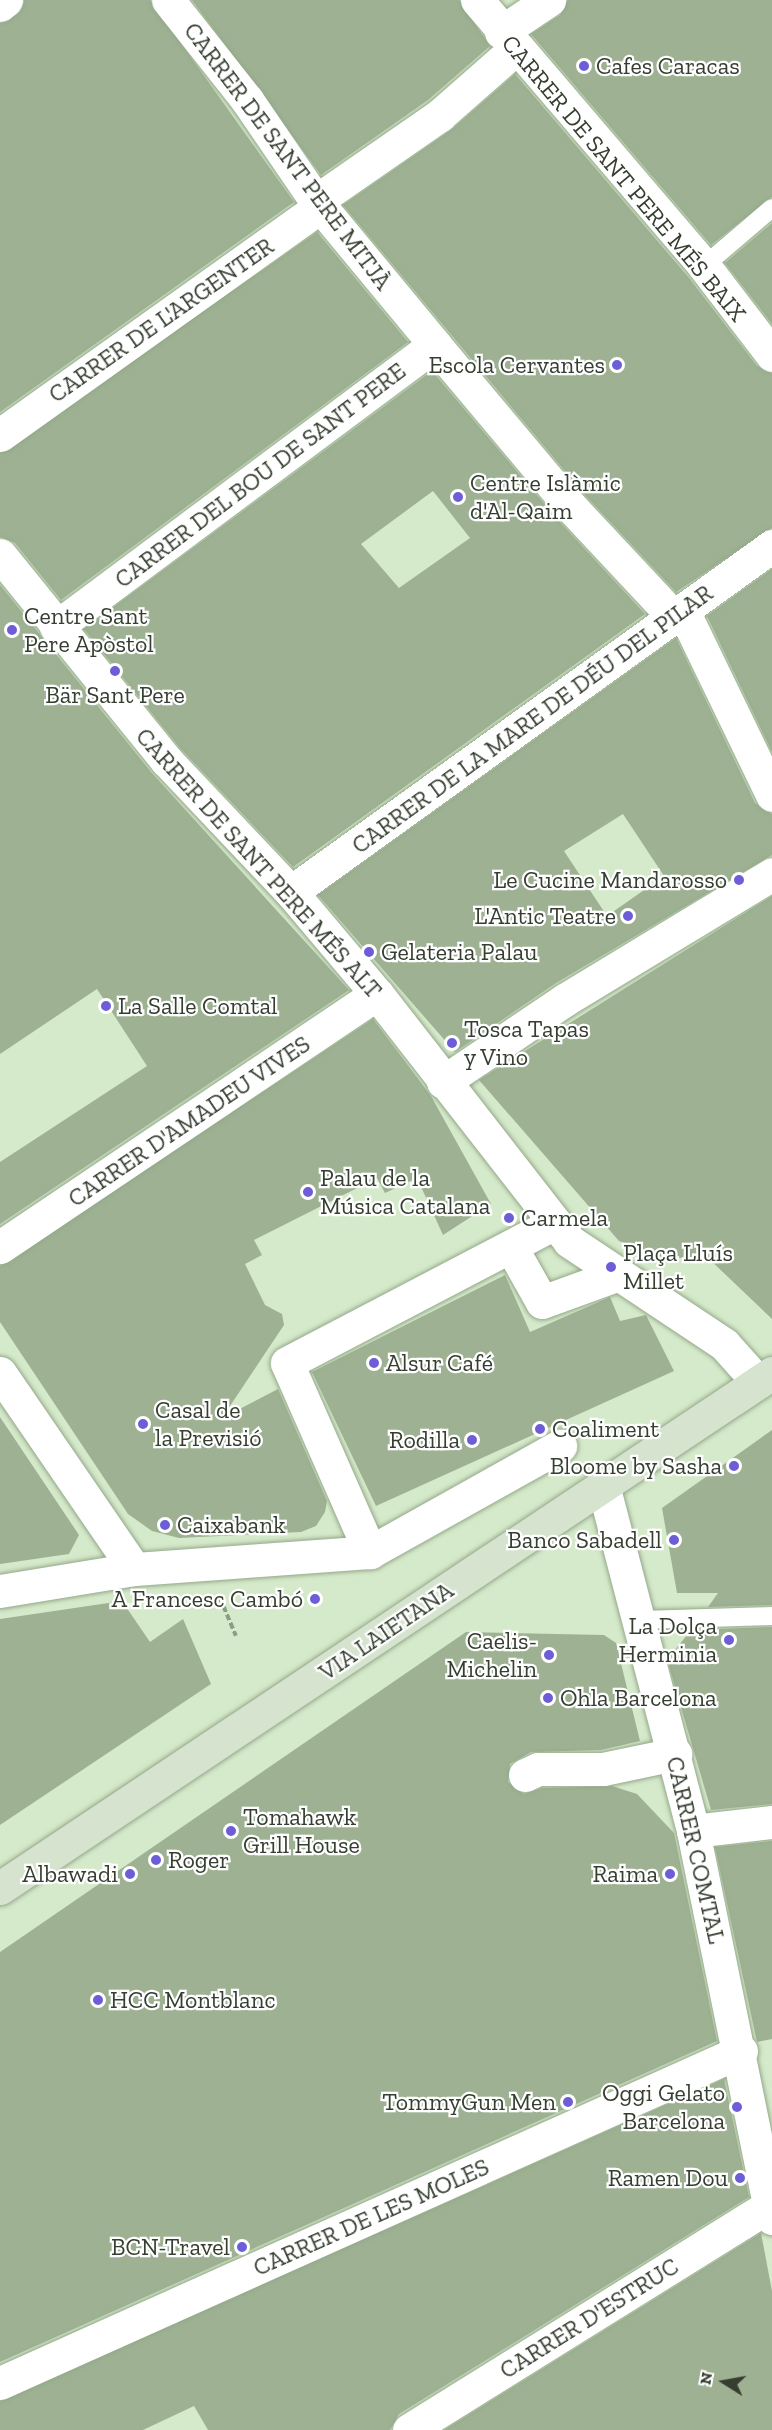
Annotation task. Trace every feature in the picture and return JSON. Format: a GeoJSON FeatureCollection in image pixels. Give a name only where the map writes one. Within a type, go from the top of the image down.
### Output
{"type":"FeatureCollection","features":[{"type":"Feature","properties":{"kind":"main road","name":"VIA LAIETANA"},"geometry":{"type":"LineString","coordinates":[[0,1887],[765,1378]]}},
{"type":"Feature","properties":{"kind":"street"},"geometry":{"type":"LineString","coordinates":[[0,4],[6,0]]}},
{"type":"Feature","properties":{"kind":"street","name":"CARRER DE SANT PERE MITJÀ"},"geometry":{"type":"LineString","coordinates":[[168,0],[247,100],[316,201],[435,345],[571,507],[674,617],[689,623],[772,795]]}},
{"type":"Feature","properties":{"kind":"street","name":"CARRER DE SANT PERE MÉS BAIX"},"geometry":{"type":"LineString","coordinates":[[477,0],[507,41],[704,266],[772,355]]}},
{"type":"Feature","properties":{"kind":"street","name":"CARRER DE L'ARGENTER"},"geometry":{"type":"LineString","coordinates":[[0,435],[313,212],[316,201],[440,115],[507,41],[549,0]]}},
{"type":"Feature","properties":{"kind":"street","name":"CARRER DEL BOU DE SANT PERE"},"geometry":{"type":"LineString","coordinates":[[56,627],[435,345]]}},
{"type":"Feature","properties":{"kind":"street","name":"CARRER DE LA MARE DE DÉU DEL PILAR"},"geometry":{"type":"LineString","coordinates":[[291,892],[772,546]]}},
{"type":"Feature","properties":{"kind":"street","name":"CARRER DE SANT PERE MÉS ALT"},"geometry":{"type":"LineString","coordinates":[[0,555],[166,760],[291,892],[377,994],[443,1082],[569,1241],[724,1344],[765,1378]]}},
{"type":"Feature","properties":{"kind":"street"},"geometry":{"type":"LineString","coordinates":[[443,1082],[566,999],[772,874]]}},
{"type":"Feature","properties":{"kind":"street","name":"CARRER D'AMADEU VIVES"},"geometry":{"type":"LineString","coordinates":[[0,1247],[377,994]]}},
{"type":"Feature","properties":{"kind":"street"},"geometry":{"type":"LineString","coordinates":[[370,1552],[287,1363],[555,1223]]}},
{"type":"Feature","properties":{"kind":"street"},"geometry":{"type":"LineString","coordinates":[[511,1247],[542,1302],[619,1274]]}},
{"type":"Feature","properties":{"kind":"street"},"geometry":{"type":"LineString","coordinates":[[0,1373],[134,1569]]}},
{"type":"Feature","properties":{"kind":"street"},"geometry":{"type":"LineString","coordinates":[[0,1591],[134,1569],[370,1552],[525,1479],[560,1446]]}},
{"type":"Feature","properties":{"kind":"street","name":"CARRER COMTAL"},"geometry":{"type":"LineString","coordinates":[[603,1485],[641,1620],[675,1754],[741,2051],[770,2195]]}},
{"type":"Feature","properties":{"kind":"street"},"geometry":{"type":"LineString","coordinates":[[525,1775],[538,1769],[603,1769],[675,1754]]}},
{"type":"Feature","properties":{"kind":"street"},"geometry":{"type":"LineString","coordinates":[[693,1831],[772,1822]]}},
{"type":"Feature","properties":{"kind":"street","name":"CARRER DE LES MOLES"},"geometry":{"type":"LineString","coordinates":[[0,2383],[741,2051]]}},
{"type":"Feature","properties":{"kind":"street","name":"CARRER D'ESTRUC"},"geometry":{"type":"LineString","coordinates":[[409,2430],[770,2195]]}},
{"type":"Feature","properties":{"kind":"lane"},"geometry":{"type":"LineString","coordinates":[[704,266],[772,208]]}},
{"type":"Feature","properties":{"kind":"lane"},"geometry":{"type":"LineString","coordinates":[[641,1620],[772,1616]]}},
{"type":"Feature","properties":{"kind":"path"},"geometry":{"type":"LineString","coordinates":[[220,1600],[236,1636]]}},
{"type":"Feature","properties":{"kind":"building"},"geometry":{"type":"Polygon","coordinates":[[[24,0],[150,0],[294,202],[0,412],[0,23],[18,14],[24,0]]]}},
{"type":"Feature","properties":{"kind":"building"},"geometry":{"type":"Polygon","coordinates":[[[192,0],[459,0],[490,46],[428,100],[321,175],[192,0]]]}},
{"type":"Feature","properties":{"kind":"building"},"geometry":{"type":"Polygon","coordinates":[[[568,0],[772,0],[772,197],[711,245],[531,34],[560,15],[568,0]]]}},
{"type":"Feature","properties":{"kind":"building"},"geometry":{"type":"Polygon","coordinates":[[[515,74],[689,278],[757,366],[772,373],[772,528],[676,592],[585,495],[343,205],[451,130],[515,74]]]}},
{"type":"Feature","properties":{"kind":"building"},"geometry":{"type":"Polygon","coordinates":[[[772,223],[772,324],[725,263],[772,223]]]}},
{"type":"Feature","properties":{"kind":"building"},"geometry":{"type":"Polygon","coordinates":[[[317,232],[408,342],[61,600],[15,543],[0,537],[0,453],[317,232]]]}},
{"type":"Feature","properties":{"kind":"building"},"geometry":{"type":"Polygon","coordinates":[[[432,371],[557,519],[645,614],[293,867],[180,748],[84,629],[432,371]],[[433,491],[361,544],[399,588],[470,538],[433,491]]]}},
{"type":"Feature","properties":{"kind":"building"},"geometry":{"type":"Polygon","coordinates":[[[772,569],[772,752],[707,616],[772,569]]]}},
{"type":"Feature","properties":{"kind":"building"},"geometry":{"type":"Polygon","coordinates":[[[0,585],[151,772],[349,990],[0,1224],[0,1162],[147,1066],[97,989],[0,1054],[0,585]]]}},
{"type":"Feature","properties":{"kind":"building"},"geometry":{"type":"Polygon","coordinates":[[[676,638],[755,803],[772,814],[772,855],[556,983],[455,1052],[318,895],[676,638]],[[623,814],[564,851],[607,916],[664,876],[623,814]]]}},
{"type":"Feature","properties":{"kind":"building"},"geometry":{"type":"Polygon","coordinates":[[[772,896],[772,1319],[706,1256],[667,1259],[619,1241],[479,1080],[772,896]]]}},
{"type":"Feature","properties":{"kind":"building"},"geometry":{"type":"Polygon","coordinates":[[[373,1019],[431,1096],[491,1204],[443,1235],[417,1178],[385,1193],[377,1178],[254,1240],[262,1255],[245,1264],[265,1305],[282,1314],[284,1325],[222,1418],[278,1389],[327,1501],[325,1512],[316,1526],[301,1532],[179,1538],[152,1531],[128,1514],[0,1322],[0,1266],[373,1019]]]}},
{"type":"Feature","properties":{"kind":"building"},"geometry":{"type":"Polygon","coordinates":[[[505,1275],[530,1332],[610,1297],[620,1321],[646,1315],[674,1371],[376,1506],[312,1372],[505,1275]]]}},
{"type":"Feature","properties":{"kind":"building"},"geometry":{"type":"Polygon","coordinates":[[[0,1417],[79,1535],[69,1554],[0,1564],[0,1417]]]}},
{"type":"Feature","properties":{"kind":"building"},"geometry":{"type":"Polygon","coordinates":[[[772,1430],[772,1605],[708,1607],[718,1593],[677,1593],[662,1508],[772,1430]]]}},
{"type":"Feature","properties":{"kind":"building"},"geometry":{"type":"Polygon","coordinates":[[[122,1601],[150,1642],[183,1619],[211,1684],[0,1825],[0,1619],[122,1601]]]}},
{"type":"Feature","properties":{"kind":"building"},"geometry":{"type":"Polygon","coordinates":[[[772,1627],[772,1804],[711,1810],[669,1666],[671,1655],[691,1630],[772,1627]]]}},
{"type":"Feature","properties":{"kind":"building"},"geometry":{"type":"Polygon","coordinates":[[[466,1632],[604,1635],[616,1643],[640,1741],[601,1750],[531,1752],[510,1764],[508,1782],[524,1794],[542,1788],[612,1786],[637,1794],[674,1833],[717,2041],[0,2362],[0,1952],[466,1632]]]}},
{"type":"Feature","properties":{"kind":"building"},"geometry":{"type":"Polygon","coordinates":[[[772,1841],[772,2039],[757,2042],[715,1847],[772,1841]]]}},
{"type":"Feature","properties":{"kind":"building"},"geometry":{"type":"Polygon","coordinates":[[[724,2079],[749,2197],[399,2414],[390,2430],[208,2430],[194,2406],[143,2430],[0,2430],[0,2401],[724,2079]]]}},
{"type":"Feature","properties":{"kind":"building"},"geometry":{"type":"Polygon","coordinates":[[[761,2233],[772,2291],[772,2430],[444,2430],[761,2233]]]}},
{"type":"Feature","properties":{"kind":"place","name":"Cafes Caracas"},"geometry":{"type":"Point","coordinates":[584,66]}},
{"type":"Feature","properties":{"kind":"place","name":"Escola Cervantes"},"geometry":{"type":"Point","coordinates":[617,365]}},
{"type":"Feature","properties":{"kind":"place","name":"Centre Islàmic d'Al-Qaim"},"geometry":{"type":"Point","coordinates":[458,497]}},
{"type":"Feature","properties":{"kind":"place","name":"Centre Sant Pere Apòstol"},"geometry":{"type":"Point","coordinates":[12,630]}},
{"type":"Feature","properties":{"kind":"place","name":"Bär Sant Pere"},"geometry":{"type":"Point","coordinates":[115,671]}},
{"type":"Feature","properties":{"kind":"place","name":"Le Cucine Mandarosso"},"geometry":{"type":"Point","coordinates":[739,880]}},
{"type":"Feature","properties":{"kind":"place","name":"L'Antic Teatre"},"geometry":{"type":"Point","coordinates":[628,916]}},
{"type":"Feature","properties":{"kind":"place","name":"Gelateria Palau"},"geometry":{"type":"Point","coordinates":[369,952]}},
{"type":"Feature","properties":{"kind":"place","name":"La Salle Comtal"},"geometry":{"type":"Point","coordinates":[106,1006]}},
{"type":"Feature","properties":{"kind":"place","name":"Tosca Tapas y Vino"},"geometry":{"type":"Point","coordinates":[452,1043]}},
{"type":"Feature","properties":{"kind":"place","name":"Palau de la Música Catalana"},"geometry":{"type":"Point","coordinates":[308,1192]}},
{"type":"Feature","properties":{"kind":"place","name":"Carmela"},"geometry":{"type":"Point","coordinates":[509,1218]}},
{"type":"Feature","properties":{"kind":"place","name":"Plaça Lluís Millet"},"geometry":{"type":"Point","coordinates":[611,1267]}},
{"type":"Feature","properties":{"kind":"place","name":"Alsur Café"},"geometry":{"type":"Point","coordinates":[374,1363]}},
{"type":"Feature","properties":{"kind":"place","name":"Casal de la Previsió"},"geometry":{"type":"Point","coordinates":[143,1424]}},
{"type":"Feature","properties":{"kind":"place","name":"Coaliment"},"geometry":{"type":"Point","coordinates":[540,1429]}},
{"type":"Feature","properties":{"kind":"place","name":"Rodilla"},"geometry":{"type":"Point","coordinates":[472,1440]}},
{"type":"Feature","properties":{"kind":"place","name":"Bloome by Sasha"},"geometry":{"type":"Point","coordinates":[734,1466]}},
{"type":"Feature","properties":{"kind":"place","name":"Caixabank"},"geometry":{"type":"Point","coordinates":[165,1525]}},
{"type":"Feature","properties":{"kind":"place","name":"Banco Sabadell"},"geometry":{"type":"Point","coordinates":[674,1540]}},
{"type":"Feature","properties":{"kind":"place","name":"A Francesc Cambó"},"geometry":{"type":"Point","coordinates":[315,1599]}},
{"type":"Feature","properties":{"kind":"place","name":"La Dolça Herminia"},"geometry":{"type":"Point","coordinates":[729,1640]}},
{"type":"Feature","properties":{"kind":"place","name":"Caelis- Michelin"},"geometry":{"type":"Point","coordinates":[549,1655]}},
{"type":"Feature","properties":{"kind":"place","name":"Ohla Barcelona"},"geometry":{"type":"Point","coordinates":[548,1698]}},
{"type":"Feature","properties":{"kind":"place","name":"Tomahawk Grill House"},"geometry":{"type":"Point","coordinates":[231,1831]}},
{"type":"Feature","properties":{"kind":"place","name":"Roger"},"geometry":{"type":"Point","coordinates":[156,1860]}},
{"type":"Feature","properties":{"kind":"place","name":"Albawadi"},"geometry":{"type":"Point","coordinates":[130,1874]}},
{"type":"Feature","properties":{"kind":"place","name":"Raima"},"geometry":{"type":"Point","coordinates":[670,1874]}},
{"type":"Feature","properties":{"kind":"place","name":"HCC Montblanc"},"geometry":{"type":"Point","coordinates":[98,2000]}},
{"type":"Feature","properties":{"kind":"place","name":"TommyGun Men"},"geometry":{"type":"Point","coordinates":[568,2102]}},
{"type":"Feature","properties":{"kind":"place","name":"Oggi Gelato Barcelona"},"geometry":{"type":"Point","coordinates":[737,2107]}},
{"type":"Feature","properties":{"kind":"place","name":"Ramen Dou"},"geometry":{"type":"Point","coordinates":[740,2178]}},
{"type":"Feature","properties":{"kind":"place","name":"BCN-Travel"},"geometry":{"type":"Point","coordinates":[242,2247]}}]}
